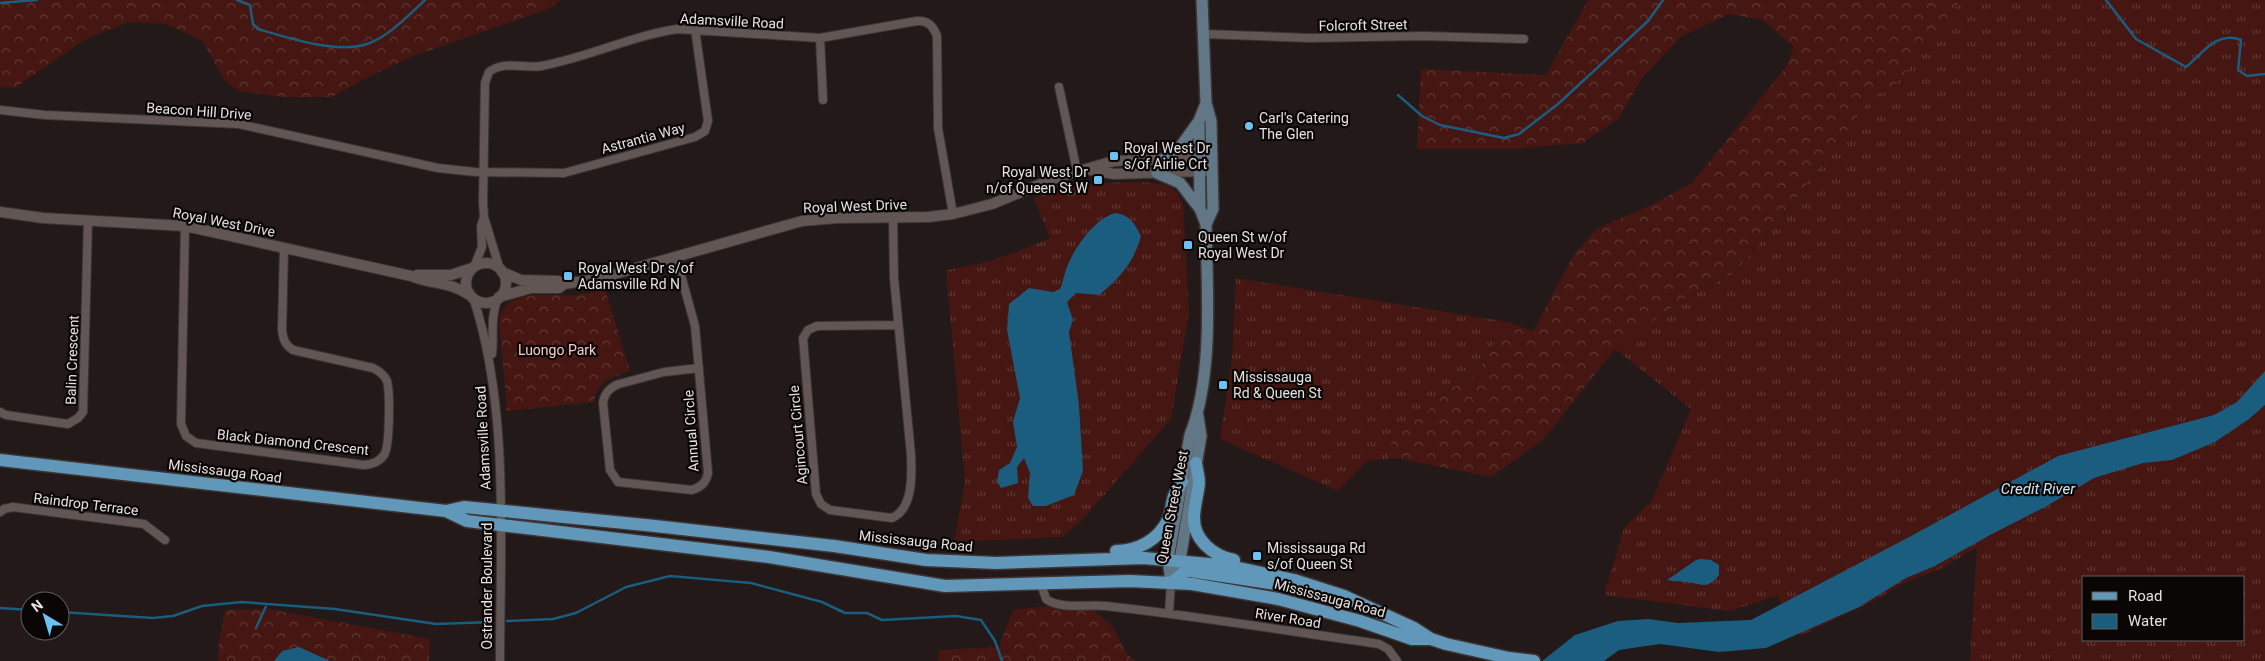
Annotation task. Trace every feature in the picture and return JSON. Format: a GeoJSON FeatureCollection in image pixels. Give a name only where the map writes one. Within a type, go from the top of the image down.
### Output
{"type":"FeatureCollection","features":[{"type":"Feature","properties":{"kind":"main road","name":"Queen Street West"},"geometry":{"type":"LineString","coordinates":[[1202,0],[1206,103],[1211,121],[1213,208],[1206,224]]}},
{"type":"Feature","properties":{"kind":"main road","name":"Queen Street West"},"geometry":{"type":"LineString","coordinates":[[1174,560],[1201,436],[1198,416],[1207,331],[1206,224],[1200,209],[1199,121],[1206,103]]}},
{"type":"Feature","properties":{"kind":"main road"},"geometry":{"type":"LineString","coordinates":[[1164,158],[1182,146],[1199,121]]}},
{"type":"Feature","properties":{"kind":"main road"},"geometry":{"type":"LineString","coordinates":[[1157,173],[1180,183],[1200,209]]}},
{"type":"Feature","properties":{"kind":"main road","name":"Queen Street West"},"geometry":{"type":"LineString","coordinates":[[1172,583],[1182,482],[1190,435],[1198,416]]}},
{"type":"Feature","properties":{"kind":"main road","name":"Mississauga Road"},"geometry":{"type":"LineString","coordinates":[[0,460],[446,512],[464,507],[500,518],[768,557],[945,586],[1130,581],[1172,583],[1229,590],[1278,599],[1360,621],[1412,639],[1431,639]]}},
{"type":"Feature","properties":{"kind":"main road"},"geometry":{"type":"LineString","coordinates":[[1196,464],[1199,482],[1194,524],[1203,542],[1215,554],[1283,570],[1294,580]]}},
{"type":"Feature","properties":{"kind":"main road"},"geometry":{"type":"LineString","coordinates":[[1082,559],[1088,552],[1130,550],[1141,546],[1156,536],[1168,520],[1173,497],[1182,482]]}},
{"type":"Feature","properties":{"kind":"main road","name":"Mississauga Road"},"geometry":{"type":"LineString","coordinates":[[500,518],[664,527],[834,546],[926,560],[996,562],[1144,558],[1238,567],[1316,586],[1380,612],[1414,628],[1431,639],[1468,650],[1534,661]]}},
{"type":"Feature","properties":{"kind":"main road"},"geometry":{"type":"LineString","coordinates":[[1172,583],[1183,572],[1190,571],[1299,588],[1316,586]]}},
{"type":"Feature","properties":{"kind":"street","name":"Adamsville Road"},"geometry":{"type":"LineString","coordinates":[[501,271],[484,216],[483,172],[486,77],[493,69],[503,66],[542,66],[656,33],[677,29],[820,38],[916,21],[927,22],[934,28],[937,36],[938,128],[953,214]]}},
{"type":"Feature","properties":{"kind":"street","name":"Astrantia Way"},"geometry":{"type":"LineString","coordinates":[[483,172],[564,173],[701,134],[708,126],[708,121],[695,29]]}},
{"type":"Feature","properties":{"kind":"street","name":"Folcroft Street"},"geometry":{"type":"LineString","coordinates":[[1204,34],[1308,38],[1424,36],[1524,39]]}},
{"type":"Feature","properties":{"kind":"street"},"geometry":{"type":"LineString","coordinates":[[820,38],[822,100]]}},
{"type":"Feature","properties":{"kind":"street"},"geometry":{"type":"LineString","coordinates":[[1059,87],[1077,171]]}},
{"type":"Feature","properties":{"kind":"street","name":"Beacon Hill Drive"},"geometry":{"type":"LineString","coordinates":[[0,110],[45,115],[239,124],[438,168],[483,172]]}},
{"type":"Feature","properties":{"kind":"street","name":"Royal West Drive"},"geometry":{"type":"LineString","coordinates":[[498,298],[521,290],[559,288],[564,284],[590,280],[802,221],[837,218],[928,217],[953,214],[992,204],[1034,185],[1114,161],[1212,157]]}},
{"type":"Feature","properties":{"kind":"street","name":"Royal West Drive"},"geometry":{"type":"LineString","coordinates":[[1088,169],[1114,174],[1212,171]]}},
{"type":"Feature","properties":{"kind":"street","name":"Royal West Drive"},"geometry":{"type":"LineString","coordinates":[[0,212],[43,218],[185,226],[411,276],[424,281],[451,285],[472,297]]}},
{"type":"Feature","properties":{"kind":"street","name":"Adamsville Road"},"geometry":{"type":"LineString","coordinates":[[473,267],[482,247],[481,226],[484,216]]}},
{"type":"Feature","properties":{"kind":"street","name":"Agincourt Circle"},"geometry":{"type":"LineString","coordinates":[[892,218],[894,278],[911,464],[909,488],[903,511],[887,519],[825,508],[818,502],[816,494],[803,338],[808,330],[817,326],[898,325]]}},
{"type":"Feature","properties":{"kind":"street","name":"Balin Crescent"},"geometry":{"type":"LineString","coordinates":[[0,412],[6,415],[68,424],[78,418],[83,412],[88,220]]}},
{"type":"Feature","properties":{"kind":"street","name":"Black Diamond Crescent"},"geometry":{"type":"LineString","coordinates":[[185,226],[180,424],[186,436],[196,443],[364,465],[374,464],[380,460],[388,448],[388,383],[380,372],[373,368],[288,347],[282,330],[284,248]]}},
{"type":"Feature","properties":{"kind":"street","name":"Annual Circle"},"geometry":{"type":"LineString","coordinates":[[676,257],[693,318],[699,368],[708,473],[705,482],[692,490],[618,482],[610,470],[603,403],[606,394],[614,386],[628,382],[664,372],[699,368]]}},
{"type":"Feature","properties":{"kind":"street"},"geometry":{"type":"LineString","coordinates":[[488,263],[501,271],[504,288],[498,298],[482,302],[472,297],[466,285],[466,279],[473,267],[488,263]]}},
{"type":"Feature","properties":{"kind":"street","name":"Royal West Drive"},"geometry":{"type":"LineString","coordinates":[[411,276],[451,274],[473,267]]}},
{"type":"Feature","properties":{"kind":"street","name":"Royal West Drive"},"geometry":{"type":"LineString","coordinates":[[501,271],[521,280],[558,281],[564,284]]}},
{"type":"Feature","properties":{"kind":"street","name":"Adamsville Road"},"geometry":{"type":"LineString","coordinates":[[472,297],[482,322],[491,364],[498,438],[500,518]]}},
{"type":"Feature","properties":{"kind":"street","name":"Adamsville Road"},"geometry":{"type":"LineString","coordinates":[[491,364],[493,309],[498,298]]}},
{"type":"Feature","properties":{"kind":"street","name":"Raindrop Terrace"},"geometry":{"type":"LineString","coordinates":[[0,512],[13,507],[144,524],[165,540]]}},
{"type":"Feature","properties":{"kind":"street","name":"Ostrander Boulevard"},"geometry":{"type":"LineString","coordinates":[[500,518],[500,661]]}},
{"type":"Feature","properties":{"kind":"street"},"geometry":{"type":"LineString","coordinates":[[1169,613],[1172,583]]}},
{"type":"Feature","properties":{"kind":"street","name":"River Road"},"geometry":{"type":"LineString","coordinates":[[1041,584],[1046,599],[1063,604],[1169,613],[1379,644],[1388,649],[1397,661]]}},
{"type":"Feature","properties":{"kind":"green space"},"geometry":{"type":"Polygon","coordinates":[[[0,0],[560,0],[548,9],[411,57],[366,78],[332,97],[282,97],[238,91],[224,80],[203,41],[166,24],[129,22],[84,40],[15,88],[0,87],[0,0]]]}},
{"type":"Feature","properties":{"kind":"green space"},"geometry":{"type":"Polygon","coordinates":[[[1588,0],[1961,0],[1901,79],[1864,108],[1784,214],[1734,273],[1682,300],[1615,349],[1544,439],[1492,477],[1395,458],[1389,459],[1392,437],[1429,410],[1447,390],[1475,376],[1508,322],[1533,331],[1574,254],[1598,228],[1649,206],[1692,183],[1786,67],[1794,47],[1762,20],[1729,14],[1682,36],[1643,77],[1618,119],[1583,143],[1513,149],[1417,149],[1421,69],[1546,75],[1588,0]]]}},
{"type":"Feature","properties":{"kind":"green space"},"geometry":{"type":"Polygon","coordinates":[[[1961,0],[2265,0],[2265,661],[1970,661],[1977,547],[1942,568],[1902,584],[1876,600],[1800,636],[1777,596],[1729,611],[1604,595],[1624,528],[1652,500],[1691,409],[1615,349],[1682,300],[1735,273],[1784,214],[1864,108],[1901,79],[1961,0]]]}},
{"type":"Feature","properties":{"kind":"green space"},"geometry":{"type":"Polygon","coordinates":[[[1156,183],[1173,189],[1183,206],[1189,313],[1171,419],[1082,520],[1062,537],[954,542],[965,481],[946,270],[999,258],[1050,238],[1034,198],[1063,189],[1091,184],[1156,183]]]}},
{"type":"Feature","properties":{"kind":"green space"},"geometry":{"type":"Polygon","coordinates":[[[1236,278],[1508,322],[1475,376],[1447,390],[1429,410],[1393,437],[1389,459],[1367,461],[1338,491],[1220,439],[1232,358],[1236,278]]]}},
{"type":"Feature","properties":{"kind":"green space","name":"Luongo Park"},"geometry":{"type":"Polygon","coordinates":[[[605,289],[630,371],[606,381],[598,389],[594,402],[507,411],[499,320],[502,310],[518,298],[541,295],[574,295],[605,289]]]}},
{"type":"Feature","properties":{"kind":"green space"},"geometry":{"type":"Polygon","coordinates":[[[1046,606],[1093,609],[1112,626],[1127,654],[1135,661],[938,661],[939,650],[999,647],[1013,610],[1046,606]]]}},
{"type":"Feature","properties":{"kind":"green space"},"geometry":{"type":"Polygon","coordinates":[[[268,609],[430,639],[429,661],[218,661],[219,641],[225,610],[268,609]]]}},
{"type":"Feature","properties":{"kind":"water"},"geometry":{"type":"Polygon","coordinates":[[[1116,213],[1132,221],[1141,236],[1130,262],[1120,276],[1099,295],[1076,293],[1067,302],[1073,320],[1069,332],[1079,405],[1083,471],[1074,495],[1046,506],[1033,506],[1028,498],[1030,473],[1024,458],[1017,467],[1018,483],[1001,488],[997,482],[999,470],[1010,463],[1017,447],[1013,422],[1020,398],[1007,330],[1009,304],[1029,288],[1053,292],[1060,289],[1070,259],[1080,243],[1101,220],[1116,213]]]}},
{"type":"Feature","properties":{"kind":"water","name":"Credit River"},"geometry":{"type":"Polygon","coordinates":[[[2265,371],[2265,405],[2249,419],[2215,442],[2172,460],[2143,463],[2094,478],[2045,507],[1935,566],[1906,578],[1859,607],[1766,648],[1719,652],[1660,644],[1619,650],[1604,661],[1542,661],[1575,635],[1618,621],[1648,619],[1678,623],[1751,620],[2058,456],[2214,415],[2237,402],[2265,371]]]}},
{"type":"Feature","properties":{"kind":"water"},"geometry":{"type":"Polygon","coordinates":[[[1696,560],[1711,560],[1719,565],[1719,575],[1711,583],[1704,585],[1667,580],[1696,560]]]}},
{"type":"Feature","properties":{"kind":"water"},"geometry":{"type":"Polygon","coordinates":[[[299,647],[330,661],[274,661],[282,651],[299,647]]]}},
{"type":"Feature","properties":{"kind":"waterway"},"geometry":{"type":"LineString","coordinates":[[0,3],[37,0]]}},
{"type":"Feature","properties":{"kind":"waterway"},"geometry":{"type":"LineString","coordinates":[[237,0],[250,5],[253,24],[258,29],[312,44],[342,47],[355,47],[375,41],[398,25],[425,0]]}},
{"type":"Feature","properties":{"kind":"waterway"},"geometry":{"type":"LineString","coordinates":[[1398,95],[1422,116],[1440,125],[1504,138],[1519,134],[1558,104],[1648,21],[1663,0]]}},
{"type":"Feature","properties":{"kind":"waterway"},"geometry":{"type":"LineString","coordinates":[[2106,0],[2136,39],[2186,67],[2210,45],[2225,38],[2232,38],[2241,40],[2238,70],[2247,76],[2265,74]]}},
{"type":"Feature","properties":{"kind":"waterway"},"geometry":{"type":"LineString","coordinates":[[507,621],[553,619],[576,613],[626,587],[670,576],[751,583],[822,602],[845,613],[867,613],[882,620],[956,616],[981,620],[995,641],[1002,661]]}},
{"type":"Feature","properties":{"kind":"waterway"},"geometry":{"type":"LineString","coordinates":[[70,613],[153,618],[173,616],[202,606],[242,602],[335,609],[436,624],[493,622]]}},
{"type":"Feature","properties":{"kind":"waterway"},"geometry":{"type":"LineString","coordinates":[[256,628],[267,604]]}},
{"type":"Feature","properties":{"kind":"waterway"},"geometry":{"type":"LineString","coordinates":[[0,608],[20,609]]}},
{"type":"Feature","properties":{"kind":"place","name":"Carl's Catering The Glen"},"geometry":{"type":"Point","coordinates":[1249,126]}},
{"type":"Feature","properties":{"kind":"place","name":"Royal West Dr s/of Airlie Crt"},"geometry":{"type":"Point","coordinates":[1114,156]}},
{"type":"Feature","properties":{"kind":"place","name":"Royal West Dr n/of Queen St W"},"geometry":{"type":"Point","coordinates":[1098,180]}},
{"type":"Feature","properties":{"kind":"place","name":"Queen St w/of Royal West Dr"},"geometry":{"type":"Point","coordinates":[1188,245]}},
{"type":"Feature","properties":{"kind":"place","name":"Royal West Dr s/of Adamsville Rd N"},"geometry":{"type":"Point","coordinates":[568,276]}},
{"type":"Feature","properties":{"kind":"place","name":"Mississauga Rd & Queen St"},"geometry":{"type":"Point","coordinates":[1223,385]}},
{"type":"Feature","properties":{"kind":"place","name":"Mississauga Rd s/of Queen St"},"geometry":{"type":"Point","coordinates":[1257,556]}}]}
